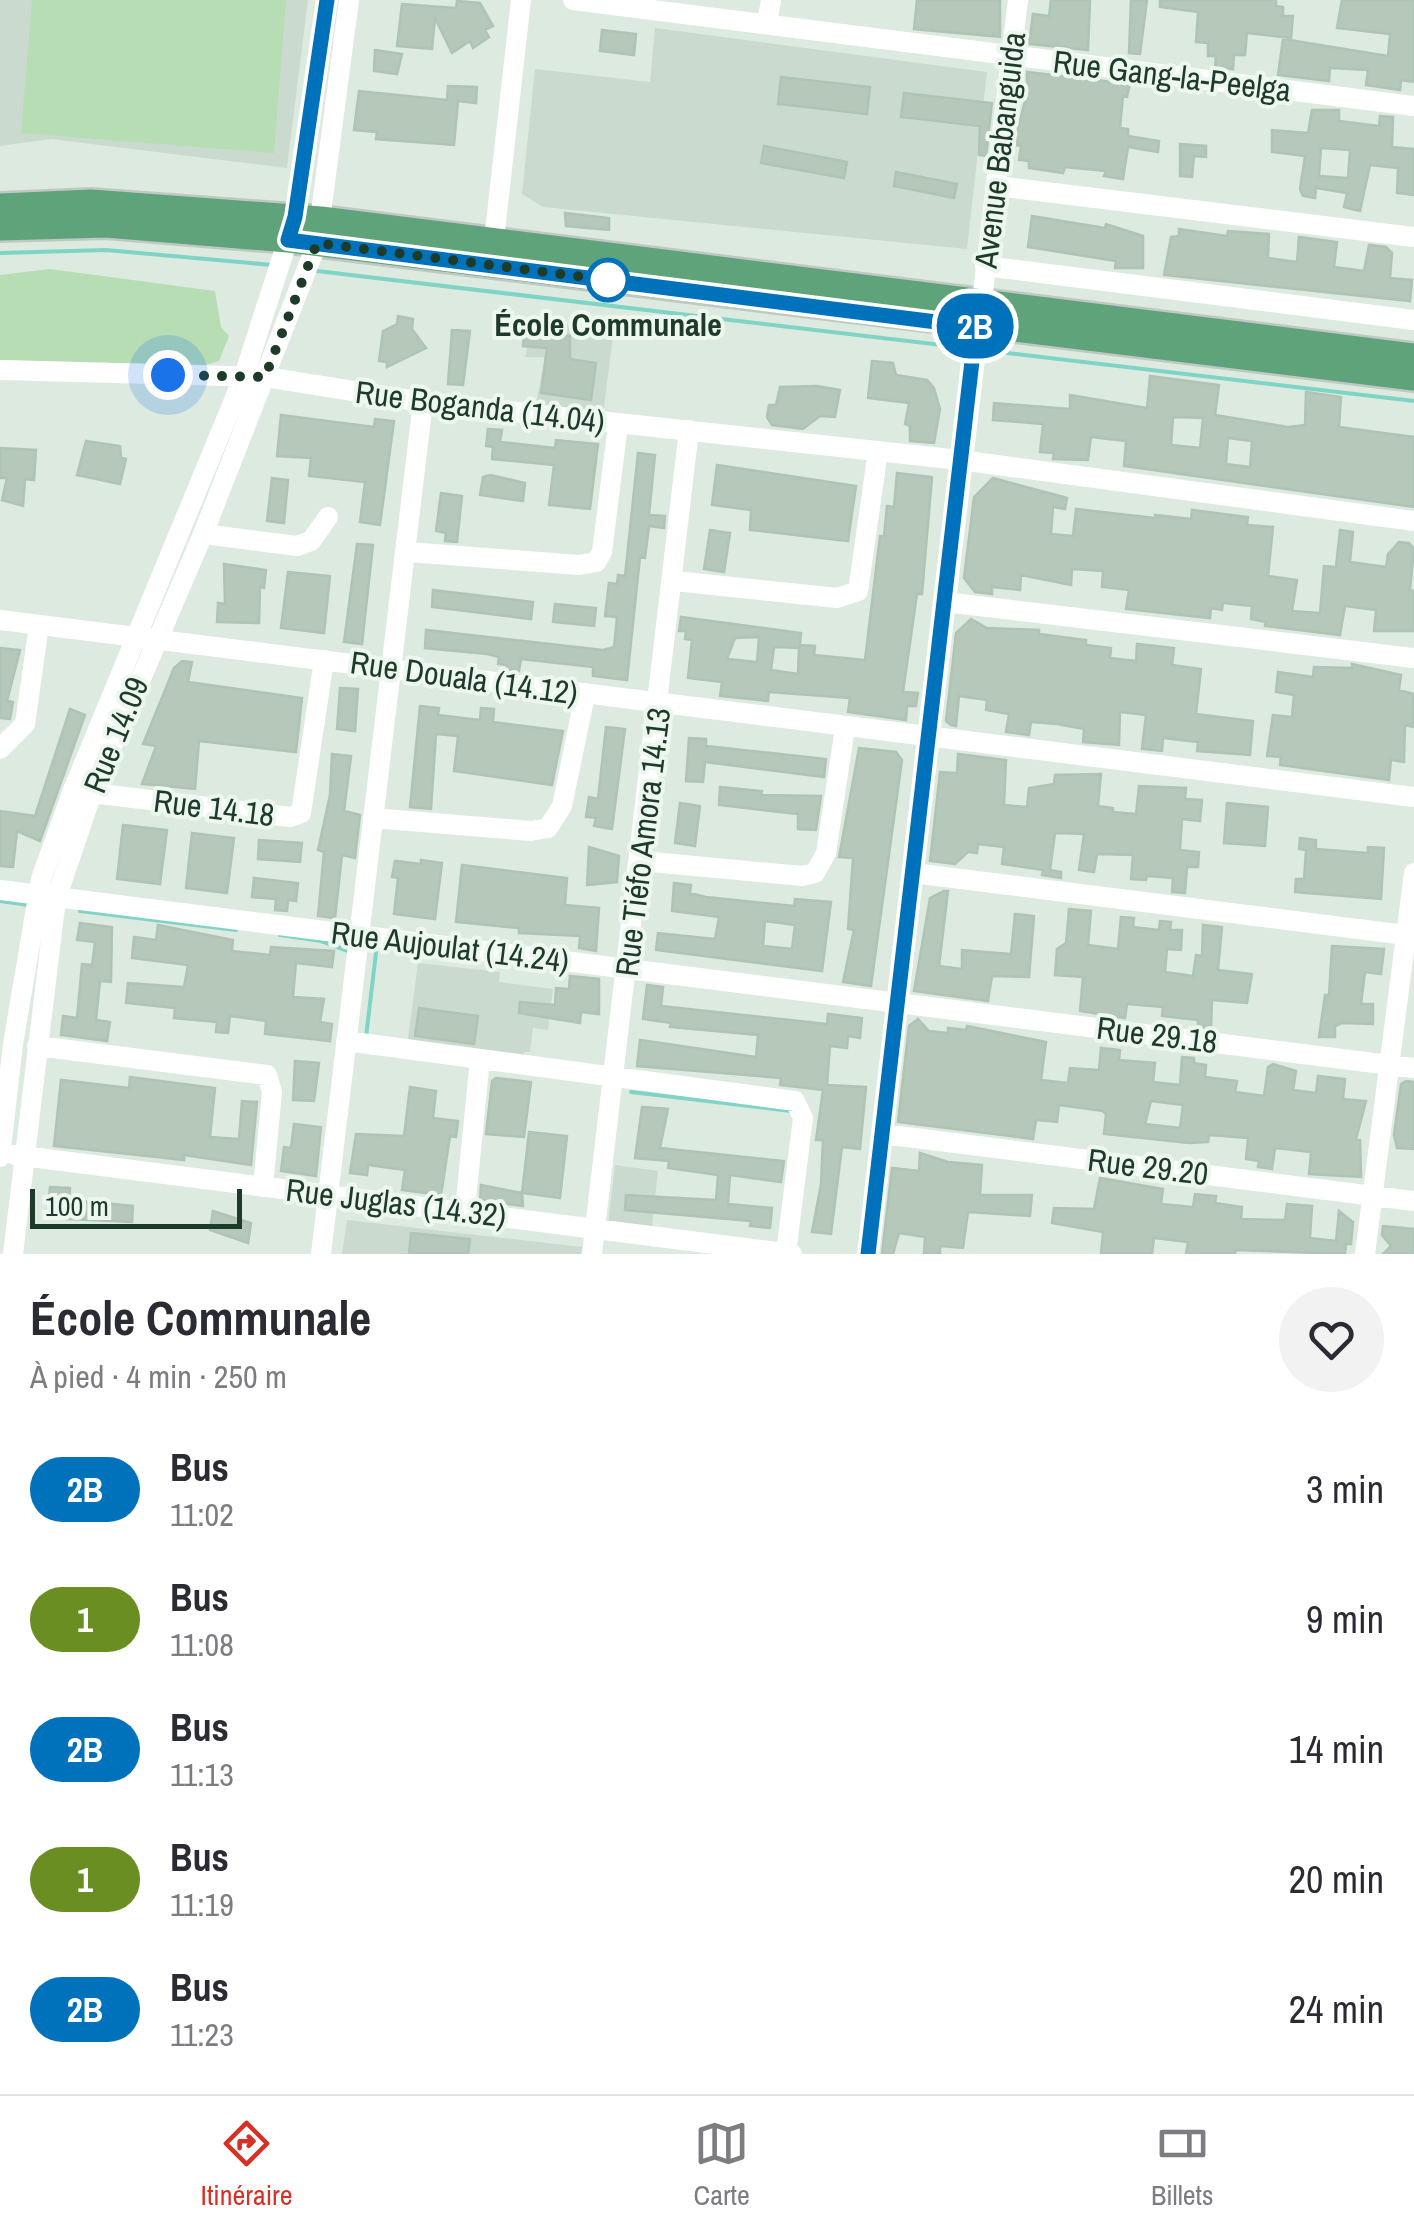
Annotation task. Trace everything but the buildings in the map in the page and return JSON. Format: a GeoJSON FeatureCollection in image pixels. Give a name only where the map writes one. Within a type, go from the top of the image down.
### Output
{"type":"FeatureCollection","features":[{"type":"Feature","properties":{"kind":"main road"},"geometry":{"type":"LineString","coordinates":[[0,206],[91,202],[978,316],[1414,378]]}},
{"type":"Feature","properties":{"kind":"main road"},"geometry":{"type":"LineString","coordinates":[[0,228],[291,228]]}},
{"type":"Feature","properties":{"kind":"main road"},"geometry":{"type":"LineString","coordinates":[[319,231],[494,240],[978,316],[1414,356]]}},
{"type":"Feature","properties":{"kind":"street","name":"Rue 14.09"},"geometry":{"type":"LineString","coordinates":[[13,1254],[37,1046],[46,897],[92,793],[144,641],[203,534],[254,377],[291,228],[327,0]]}},
{"type":"Feature","properties":{"kind":"street","name":"Rue 14.09"},"geometry":{"type":"LineString","coordinates":[[0,1155],[46,897],[73,790],[144,641],[319,231],[349,0]]}},
{"type":"Feature","properties":{"kind":"street"},"geometry":{"type":"LineString","coordinates":[[494,240],[521,0]]}},
{"type":"Feature","properties":{"kind":"street","name":"Rue Gang-la-Peelga"},"geometry":{"type":"LineString","coordinates":[[573,0],[1414,106]]}},
{"type":"Feature","properties":{"kind":"street"},"geometry":{"type":"LineString","coordinates":[[768,23],[771,0]]}},
{"type":"Feature","properties":{"kind":"street","name":"Avenue Babanguida"},"geometry":{"type":"LineString","coordinates":[[868,1254],[1018,0]]}},
{"type":"Feature","properties":{"kind":"street"},"geometry":{"type":"LineString","coordinates":[[996,186],[1414,238]]}},
{"type":"Feature","properties":{"kind":"street"},"geometry":{"type":"LineString","coordinates":[[985,266],[1414,320]]}},
{"type":"Feature","properties":{"kind":"street","name":"Rue Boganda (14.04)"},"geometry":{"type":"LineString","coordinates":[[0,370],[254,377],[424,402],[960,460],[1414,520]]}},
{"type":"Feature","properties":{"kind":"street"},"geometry":{"type":"LineString","coordinates":[[321,1254],[424,402]]}},
{"type":"Feature","properties":{"kind":"street"},"geometry":{"type":"LineString","coordinates":[[408,552],[579,565],[596,562],[602,552],[618,425]]}},
{"type":"Feature","properties":{"kind":"street","name":"Rue Tiéfo Amora 14.13"},"geometry":{"type":"LineString","coordinates":[[592,1254],[689,430]]}},
{"type":"Feature","properties":{"kind":"street"},"geometry":{"type":"LineString","coordinates":[[674,581],[849,597],[862,584],[878,452]]}},
{"type":"Feature","properties":{"kind":"street"},"geometry":{"type":"LineString","coordinates":[[203,534],[297,546],[312,541],[328,517]]}},
{"type":"Feature","properties":{"kind":"street"},"geometry":{"type":"LineString","coordinates":[[945,602],[1414,658]]}},
{"type":"Feature","properties":{"kind":"street","name":"Rue Douala (14.12)"},"geometry":{"type":"LineString","coordinates":[[0,620],[144,641],[394,666],[845,728],[1414,797]]}},
{"type":"Feature","properties":{"kind":"street"},"geometry":{"type":"LineString","coordinates":[[0,749],[25,724],[39,625]]}},
{"type":"Feature","properties":{"kind":"street","name":"Rue 14.18"},"geometry":{"type":"LineString","coordinates":[[92,793],[290,817],[301,812],[324,660]]}},
{"type":"Feature","properties":{"kind":"street"},"geometry":{"type":"LineString","coordinates":[[373,818],[531,831],[548,828],[562,806],[584,694]]}},
{"type":"Feature","properties":{"kind":"street"},"geometry":{"type":"LineString","coordinates":[[641,861],[802,876],[815,873],[824,862],[845,728]]}},
{"type":"Feature","properties":{"kind":"street"},"geometry":{"type":"LineString","coordinates":[[1366,1254],[1389,1065],[1410,936],[1414,872]]}},
{"type":"Feature","properties":{"kind":"street"},"geometry":{"type":"LineString","coordinates":[[913,873],[1410,936]]}},
{"type":"Feature","properties":{"kind":"street","name":"Rue Aujoulat (14.24)"},"geometry":{"type":"LineString","coordinates":[[0,890],[900,1004]]}},
{"type":"Feature","properties":{"kind":"street","name":"Rue 29.18"},"geometry":{"type":"LineString","coordinates":[[900,1004],[1414,1068]]}},
{"type":"Feature","properties":{"kind":"street"},"geometry":{"type":"LineString","coordinates":[[346,1042],[788,1099],[800,1105],[803,1118],[789,1254]]}},
{"type":"Feature","properties":{"kind":"street"},"geometry":{"type":"LineString","coordinates":[[37,1046],[267,1075],[272,1092],[263,1187]]}},
{"type":"Feature","properties":{"kind":"street"},"geometry":{"type":"LineString","coordinates":[[466,1210],[480,1059]]}},
{"type":"Feature","properties":{"kind":"street","name":"Rue 29.20"},"geometry":{"type":"LineString","coordinates":[[883,1134],[1414,1201]]}},
{"type":"Feature","properties":{"kind":"street","name":"Rue Juglas (14.32)"},"geometry":{"type":"LineString","coordinates":[[0,1155],[595,1226],[789,1254]]}},
{"type":"Feature","properties":{"kind":"shaded area"},"geometry":{"type":"Polygon","coordinates":[[[0,0],[308,0],[287,168],[51,139],[0,146],[0,0]]]}},
{"type":"Feature","properties":{"kind":"shaded area"},"geometry":{"type":"Polygon","coordinates":[[[655,28],[987,72],[967,249],[543,207],[522,194],[535,69],[650,82],[655,28]]]}},
{"type":"Feature","properties":{"kind":"shaded area"},"geometry":{"type":"Polygon","coordinates":[[[533,323],[614,328],[603,415],[536,404],[545,357],[525,357],[533,323]]]}},
{"type":"Feature","properties":{"kind":"shaded area"},"geometry":{"type":"Polygon","coordinates":[[[418,963],[500,972],[499,982],[553,989],[548,1030],[533,1028],[530,1052],[524,1052],[523,1061],[407,1046],[418,963]]]}},
{"type":"Feature","properties":{"kind":"shaded area"},"geometry":{"type":"Polygon","coordinates":[[[615,1165],[658,1171],[652,1226],[608,1224],[615,1165]]]}},
{"type":"Feature","properties":{"kind":"shaded area"},"geometry":{"type":"Polygon","coordinates":[[[347,1220],[582,1247],[581,1254],[342,1254],[347,1220]]]}},
{"type":"Feature","properties":{"kind":"green space"},"geometry":{"type":"Polygon","coordinates":[[[32,0],[286,0],[274,153],[21,133],[32,0]]]}},
{"type":"Feature","properties":{"kind":"green space"},"geometry":{"type":"Polygon","coordinates":[[[50,269],[215,291],[221,327],[229,336],[219,361],[205,365],[0,360],[0,275],[50,269]]]}},
{"type":"Feature","properties":{"kind":"waterway"},"geometry":{"type":"LineString","coordinates":[[0,253],[106,250],[272,265]]}},
{"type":"Feature","properties":{"kind":"waterway"},"geometry":{"type":"LineString","coordinates":[[317,271],[967,348]]}},
{"type":"Feature","properties":{"kind":"waterway"},"geometry":{"type":"LineString","coordinates":[[982,350],[1414,401]]}},
{"type":"Feature","properties":{"kind":"waterway"},"geometry":{"type":"LineString","coordinates":[[0,901],[28,905]]}},
{"type":"Feature","properties":{"kind":"waterway"},"geometry":{"type":"LineString","coordinates":[[80,911],[236,930]]}},
{"type":"Feature","properties":{"kind":"waterway"},"geometry":{"type":"LineString","coordinates":[[280,935],[321,941],[348,951]]}},
{"type":"Feature","properties":{"kind":"waterway"},"geometry":{"type":"LineString","coordinates":[[366,1037],[376,953]]}},
{"type":"Feature","properties":{"kind":"waterway"},"geometry":{"type":"LineString","coordinates":[[631,1092],[791,1111]]}},
{"type":"Feature","properties":{"kind":"bus line","name":"2B"},"geometry":{"type":"LineString","coordinates":[[327,0],[295,217],[288,240],[976,327],[893,1068],[868,1254]]}},
{"type":"Feature","properties":{"kind":"place","name":"École Communale"},"geometry":{"type":"Point","coordinates":[608,280]}},
{"type":"Feature","properties":{"kind":"route"},"geometry":{"type":"LineString","coordinates":[[168,375],[265,377],[317,243],[608,280]]}}]}
